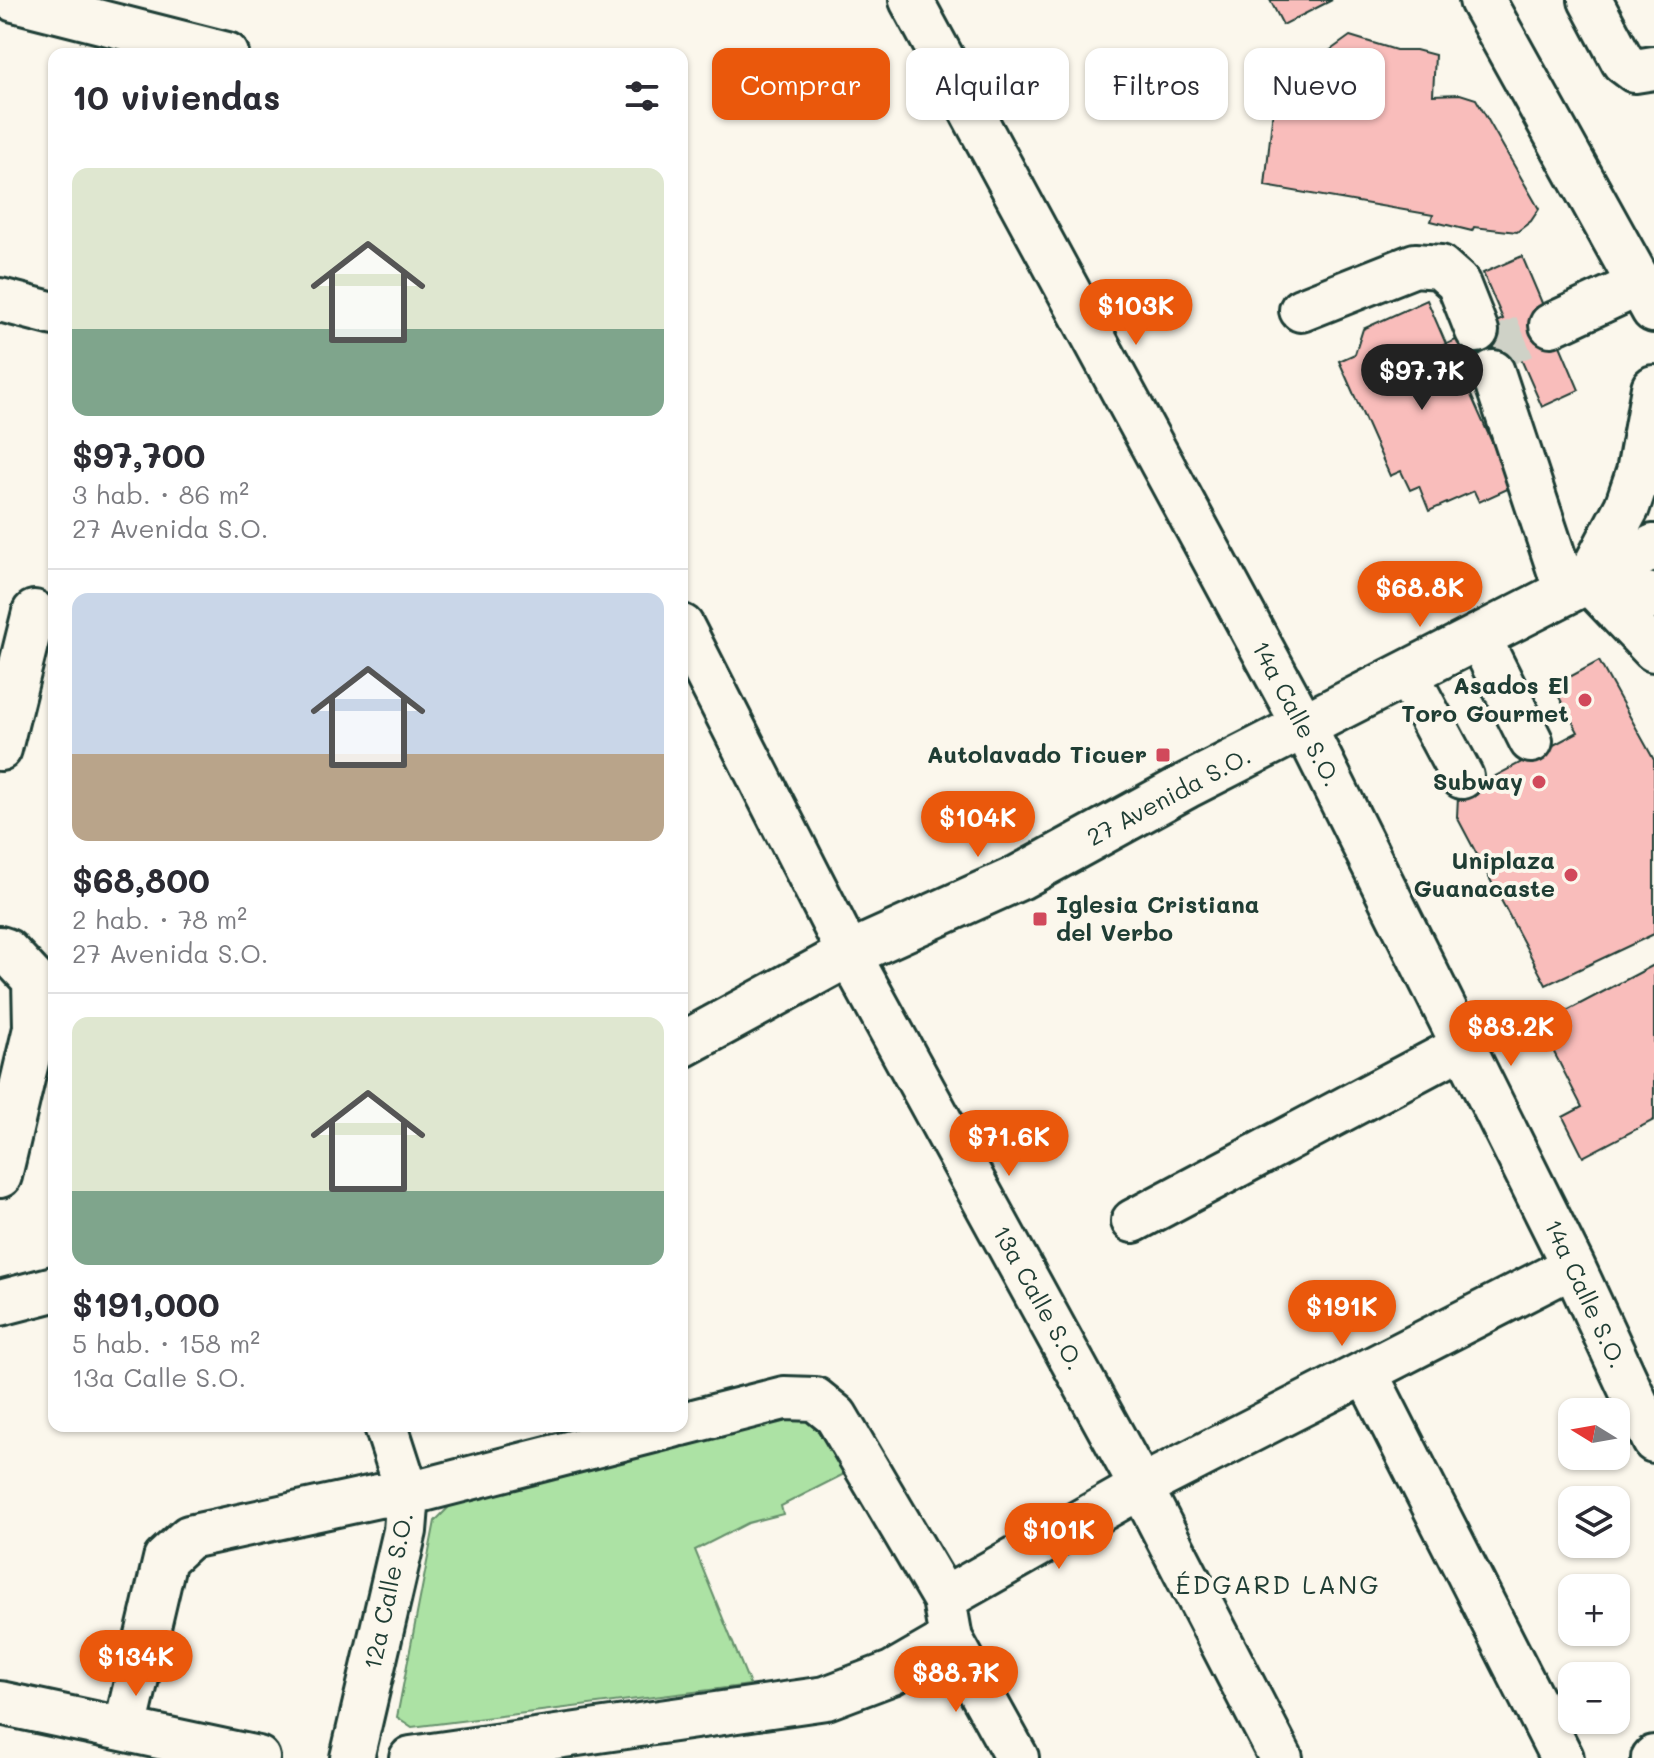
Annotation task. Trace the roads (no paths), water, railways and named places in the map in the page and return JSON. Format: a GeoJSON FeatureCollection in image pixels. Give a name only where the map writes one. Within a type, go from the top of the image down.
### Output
{"type":"FeatureCollection","features":[{"type":"Feature","properties":{"kind":"main road"},"geometry":{"type":"LineString","coordinates":[[1482,0],[1647,297]]}},
{"type":"Feature","properties":{"kind":"main road"},"geometry":{"type":"LineString","coordinates":[[1654,388],[1639,472],[1631,495],[1617,530],[1577,586],[1654,597]]}},
{"type":"Feature","properties":{"kind":"main road","name":"27 Avenida S.O."},"geometry":{"type":"LineString","coordinates":[[688,1042],[849,954],[1020,877],[1186,786],[1654,547]]}},
{"type":"Feature","properties":{"kind":"main road"},"geometry":{"type":"LineString","coordinates":[[0,1303],[48,1291]]}},
{"type":"Feature","properties":{"kind":"street"},"geometry":{"type":"LineString","coordinates":[[14,0],[203,48]]}},
{"type":"Feature","properties":{"kind":"street","name":"14a Calle S.O."},"geometry":{"type":"LineString","coordinates":[[911,0],[1304,726],[1573,1266],[1654,1441]]}},
{"type":"Feature","properties":{"kind":"street"},"geometry":{"type":"LineString","coordinates":[[1590,0],[1623,62],[1635,71],[1654,68]]}},
{"type":"Feature","properties":{"kind":"street"},"geometry":{"type":"LineString","coordinates":[[1301,310],[1415,265],[1440,267],[1458,283],[1477,331]]}},
{"type":"Feature","properties":{"kind":"street"},"geometry":{"type":"LineString","coordinates":[[1551,325],[1647,297]]}},
{"type":"Feature","properties":{"kind":"street"},"geometry":{"type":"LineString","coordinates":[[0,300],[48,312]]}},
{"type":"Feature","properties":{"kind":"street"},"geometry":{"type":"LineString","coordinates":[[1493,372],[1577,586],[1654,650]]}},
{"type":"Feature","properties":{"kind":"street"},"geometry":{"type":"LineString","coordinates":[[0,749],[29,611]]}},
{"type":"Feature","properties":{"kind":"street"},"geometry":{"type":"LineString","coordinates":[[1479,637],[1531,741]]}},
{"type":"Feature","properties":{"kind":"street","name":"13a Calle S.O."},"geometry":{"type":"LineString","coordinates":[[688,639],[849,954],[1141,1487],[1281,1758]]}},
{"type":"Feature","properties":{"kind":"street"},"geometry":{"type":"LineString","coordinates":[[1407,674],[1462,777]]}},
{"type":"Feature","properties":{"kind":"street"},"geometry":{"type":"LineString","coordinates":[[0,948],[6,950],[34,980],[35,1028],[0,1176]]}},
{"type":"Feature","properties":{"kind":"street"},"geometry":{"type":"LineString","coordinates":[[1133,1221],[1463,1046]]}},
{"type":"Feature","properties":{"kind":"street"},"geometry":{"type":"LineString","coordinates":[[944,1599],[1141,1487],[1573,1266]]}},
{"type":"Feature","properties":{"kind":"street"},"geometry":{"type":"LineString","coordinates":[[1366,1373],[1562,1758]]}},
{"type":"Feature","properties":{"kind":"street"},"geometry":{"type":"LineString","coordinates":[[688,1422],[784,1398],[815,1399],[836,1416],[944,1599],[951,1639],[1017,1758]]}},
{"type":"Feature","properties":{"kind":"street","name":"12a Calle S.O."},"geometry":{"type":"LineString","coordinates":[[352,1758],[405,1531],[408,1494],[388,1432]]}},
{"type":"Feature","properties":{"kind":"street"},"geometry":{"type":"LineString","coordinates":[[125,1729],[165,1559],[189,1537],[378,1496],[408,1494],[650,1432]]}},
{"type":"Feature","properties":{"kind":"street"},"geometry":{"type":"LineString","coordinates":[[411,1758],[826,1698],[892,1673],[951,1639]]}},
{"type":"Feature","properties":{"kind":"street"},"geometry":{"type":"LineString","coordinates":[[0,1703],[258,1758]]}},
{"type":"Feature","properties":{"kind":"tunnel"},"geometry":{"type":"LineString","coordinates":[[1486,353],[1551,325]]}},
{"type":"Feature","properties":{"kind":"place","name":"Asados El Toro Gourmet"},"geometry":{"type":"Point","coordinates":[1585,700]}},
{"type":"Feature","properties":{"kind":"place","name":"Autolavado Ticuer"},"geometry":{"type":"Point","coordinates":[1163,755]}},
{"type":"Feature","properties":{"kind":"place","name":"Subway"},"geometry":{"type":"Point","coordinates":[1539,782]}},
{"type":"Feature","properties":{"kind":"place","name":"Uniplaza Guanacaste"},"geometry":{"type":"Point","coordinates":[1571,875]}},
{"type":"Feature","properties":{"kind":"place","name":"Iglesia Cristiana del Verbo"},"geometry":{"type":"Point","coordinates":[1040,919]}},
{"type":"Feature","properties":{"kind":"district","name":"ÉDGARD LANG"},"geometry":{"type":"Point","coordinates":[1278,1585]}}]}
